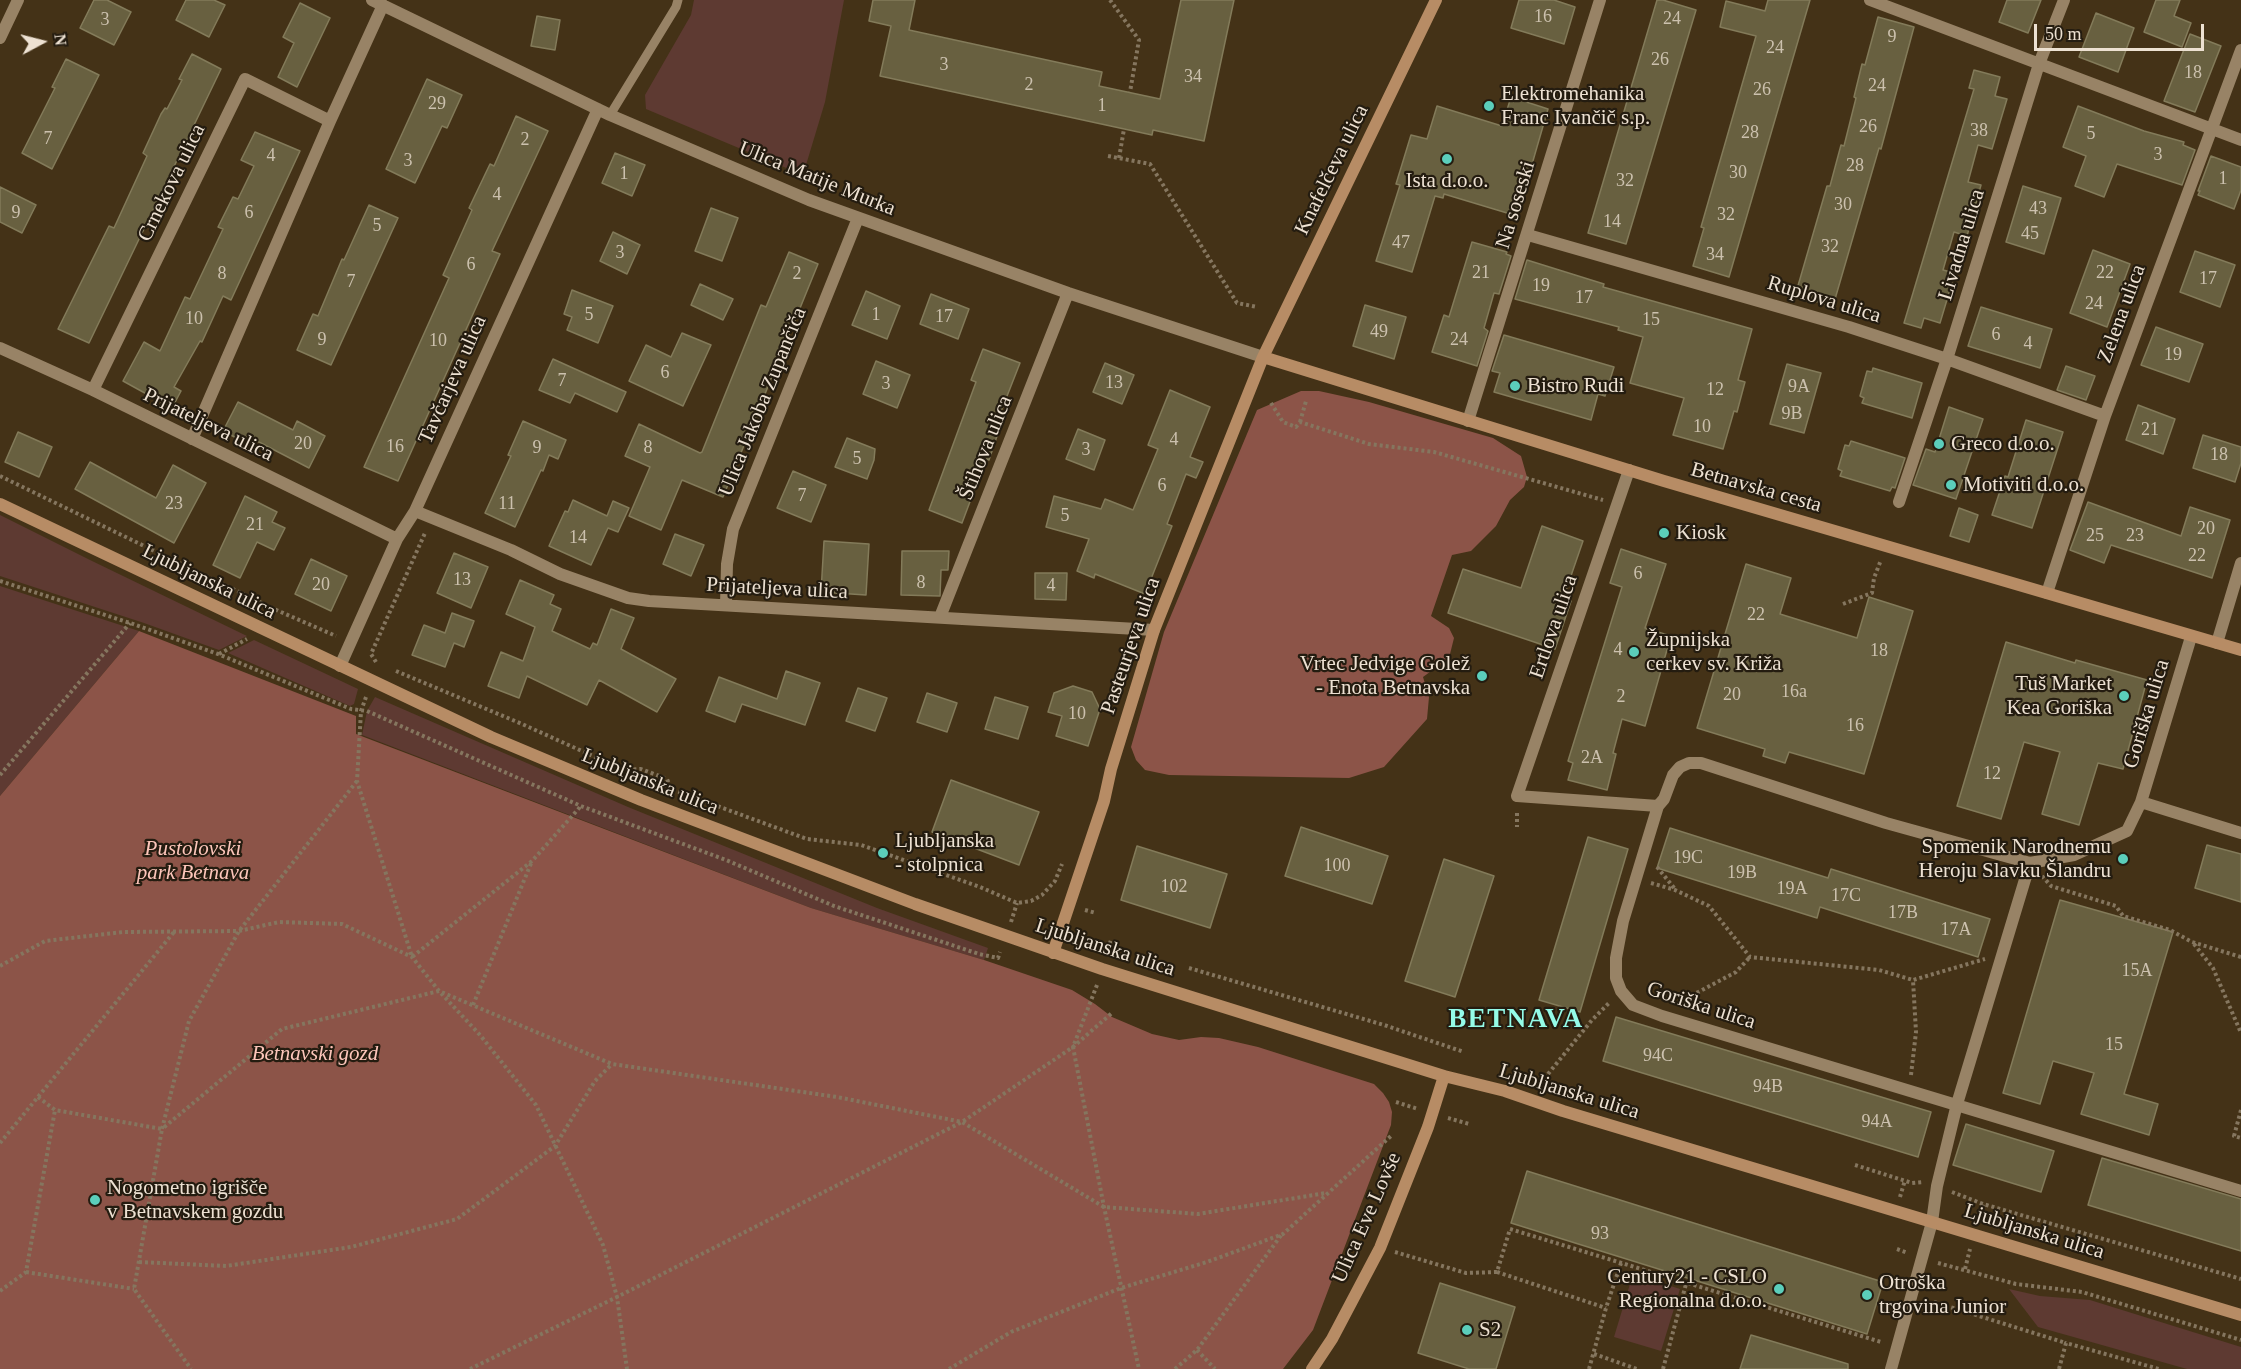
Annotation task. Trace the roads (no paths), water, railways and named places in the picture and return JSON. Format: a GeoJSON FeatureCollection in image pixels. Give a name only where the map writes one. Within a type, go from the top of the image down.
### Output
{"type":"FeatureCollection","features":[{"type":"Feature","properties":{"kind":"street"},"geometry":{"type":"LineString","coordinates":[[0,38],[18,0]]}},
{"type":"Feature","properties":{"kind":"street","name":"Knafelčeva ulica"},"geometry":{"type":"LineString","coordinates":[[1263,357],[1436,0]]}},
{"type":"Feature","properties":{"kind":"street","name":"Na soseski"},"geometry":{"type":"LineString","coordinates":[[1468,421],[1600,0]]}},
{"type":"Feature","properties":{"kind":"street"},"geometry":{"type":"LineString","coordinates":[[1870,0],[2241,140]]}},
{"type":"Feature","properties":{"kind":"street","name":"Livadna ulica"},"geometry":{"type":"LineString","coordinates":[[1899,502],[1947,359],[2039,64],[2064,0]]}},
{"type":"Feature","properties":{"kind":"street"},"geometry":{"type":"LineString","coordinates":[[192,439],[330,121],[377,3]]}},
{"type":"Feature","properties":{"kind":"street","name":"Ulica Matije Murka"},"geometry":{"type":"LineString","coordinates":[[377,3],[610,115],[809,200],[1068,293],[1263,357]]}},
{"type":"Feature","properties":{"kind":"street","name":"Zelena ulica"},"geometry":{"type":"LineString","coordinates":[[2047,593],[2105,416],[2241,50]]}},
{"type":"Feature","properties":{"kind":"street","name":"Crnekova ulica"},"geometry":{"type":"LineString","coordinates":[[93,390],[245,79],[330,121]]}},
{"type":"Feature","properties":{"kind":"street","name":"Tavčarjeva ulica"},"geometry":{"type":"LineString","coordinates":[[340,666],[398,539],[414,511],[598,109]]}},
{"type":"Feature","properties":{"kind":"street","name":"Ulica Jakoba Zupančiča"},"geometry":{"type":"LineString","coordinates":[[726,605],[727,564],[733,529],[858,218]]}},
{"type":"Feature","properties":{"kind":"street","name":"Ruplova ulica"},"geometry":{"type":"LineString","coordinates":[[1528,235],[1849,327],[1947,359],[2105,416]]}},
{"type":"Feature","properties":{"kind":"street","name":"Štihova ulica"},"geometry":{"type":"LineString","coordinates":[[940,617],[1068,293]]}},
{"type":"Feature","properties":{"kind":"street","name":"Prijateljeva ulica"},"geometry":{"type":"LineString","coordinates":[[0,348],[93,390],[398,539]]}},
{"type":"Feature","properties":{"kind":"street","name":"Betnavska cesta"},"geometry":{"type":"LineString","coordinates":[[1263,357],[1629,470],[2241,650]]}},
{"type":"Feature","properties":{"kind":"street","name":"Pasteurjeva ulica"},"geometry":{"type":"LineString","coordinates":[[1053,952],[1104,801],[1111,769],[1154,630],[1263,357]]}},
{"type":"Feature","properties":{"kind":"street","name":"Ertlova ulica"},"geometry":{"type":"LineString","coordinates":[[1629,470],[1517,796],[1658,806]]}},
{"type":"Feature","properties":{"kind":"street","name":"Ljubljanska ulica"},"geometry":{"type":"LineString","coordinates":[[0,504],[491,737],[641,800],[915,904],[1053,952],[1444,1076],[1505,1091],[1563,1111],[2241,1315]]}},
{"type":"Feature","properties":{"kind":"street","name":"Prijateljeva ulica"},"geometry":{"type":"LineString","coordinates":[[414,511],[511,550],[560,574],[628,598],[1154,630]]}},
{"type":"Feature","properties":{"kind":"street"},"geometry":{"type":"LineString","coordinates":[[2217,643],[2241,563]]}},
{"type":"Feature","properties":{"kind":"street","name":"Goriška ulica"},"geometry":{"type":"LineString","coordinates":[[2191,637],[2141,802],[2127,831],[2074,855],[2030,864],[1886,823],[1701,763],[1689,763],[1680,767],[1673,775],[1664,799],[1658,806],[1623,921],[1616,958],[1616,978],[1621,991],[1633,1005],[1684,1023],[2241,1191]]}},
{"type":"Feature","properties":{"kind":"street","name":"Goriška ulica"},"geometry":{"type":"LineString","coordinates":[[2141,802],[2241,833]]}},
{"type":"Feature","properties":{"kind":"street"},"geometry":{"type":"LineString","coordinates":[[1891,1369],[1923,1258],[1932,1222],[1937,1186],[1958,1104],[2030,864]]}},
{"type":"Feature","properties":{"kind":"street","name":"Ulica Eve Lovše"},"geometry":{"type":"LineString","coordinates":[[1312,1369],[1332,1339],[1380,1248],[1428,1127],[1444,1076]]}},
{"type":"Feature","properties":{"kind":"lane"},"geometry":{"type":"LineString","coordinates":[[610,115],[676,7],[678,0]]}},
{"type":"Feature","properties":{"kind":"place","name":"Elektromehanika Franc Ivančič s.p."},"geometry":{"type":"Point","coordinates":[1489,106]}},
{"type":"Feature","properties":{"kind":"place","name":"Ista d.o.o."},"geometry":{"type":"Point","coordinates":[1447,159]}},
{"type":"Feature","properties":{"kind":"place","name":"Bistro Rudi"},"geometry":{"type":"Point","coordinates":[1515,386]}},
{"type":"Feature","properties":{"kind":"place","name":"Greco d.o.o."},"geometry":{"type":"Point","coordinates":[1939,444]}},
{"type":"Feature","properties":{"kind":"place","name":"Motiviti d.o.o."},"geometry":{"type":"Point","coordinates":[1951,485]}},
{"type":"Feature","properties":{"kind":"place","name":"Kiosk"},"geometry":{"type":"Point","coordinates":[1664,533]}},
{"type":"Feature","properties":{"kind":"place","name":"Župnijska cerkev sv. Križa"},"geometry":{"type":"Point","coordinates":[1634,652]}},
{"type":"Feature","properties":{"kind":"place","name":"Vrtec Jedvige Golež - Enota Betnavska"},"geometry":{"type":"Point","coordinates":[1482,676]}},
{"type":"Feature","properties":{"kind":"place","name":"Tuš Market Kea Goriška"},"geometry":{"type":"Point","coordinates":[2124,696]}},
{"type":"Feature","properties":{"kind":"place","name":"Ljubljanska - stolpnica"},"geometry":{"type":"Point","coordinates":[883,853]}},
{"type":"Feature","properties":{"kind":"place","name":"Spomenik Narodnemu Heroju Slavku Šlandru"},"geometry":{"type":"Point","coordinates":[2123,859]}},
{"type":"Feature","properties":{"kind":"place","name":"Nogometno igrišče v Betnavskem gozdu"},"geometry":{"type":"Point","coordinates":[95,1200]}},
{"type":"Feature","properties":{"kind":"place","name":"Century21 - CSLO Regionalna d.o.o."},"geometry":{"type":"Point","coordinates":[1779,1289]}},
{"type":"Feature","properties":{"kind":"place","name":"Otroška trgovina Junior"},"geometry":{"type":"Point","coordinates":[1867,1295]}},
{"type":"Feature","properties":{"kind":"place","name":"S2"},"geometry":{"type":"Point","coordinates":[1467,1330]}},
{"type":"Feature","properties":{"kind":"district","name":"BETNAVA"},"geometry":{"type":"Point","coordinates":[1516,1020]}},
{"type":"Feature","properties":{"kind":"park label","name":"Pustolovski park Betnava"},"geometry":{"type":"Point","coordinates":[193,861]}},
{"type":"Feature","properties":{"kind":"park label","name":"Betnavski gozd"},"geometry":{"type":"Point","coordinates":[315,1054]}}]}
